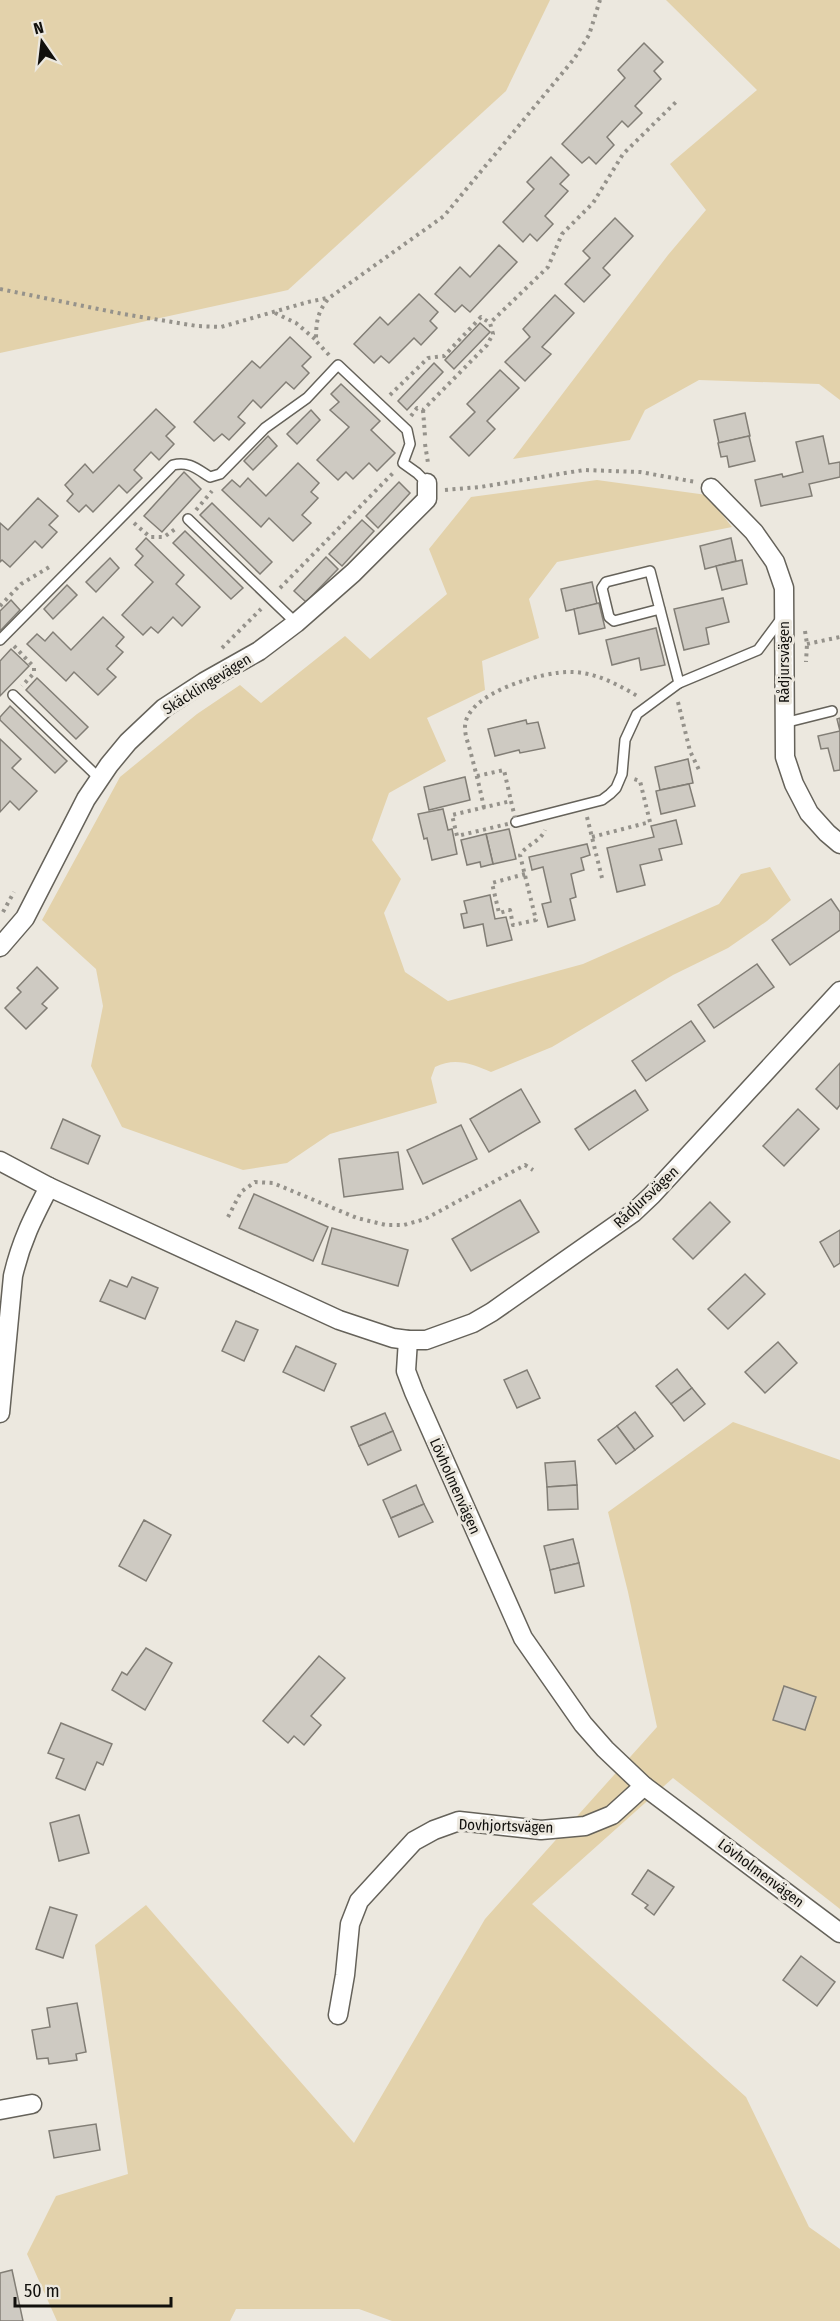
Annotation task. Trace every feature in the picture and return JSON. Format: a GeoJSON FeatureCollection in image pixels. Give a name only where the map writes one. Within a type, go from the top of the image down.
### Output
{"type":"FeatureCollection","features":[{"type":"Feature","properties":{"kind":"street","name":"Skäcklingevägen"},"geometry":{"type":"LineString","coordinates":[[0,947],[25,918],[64,839],[100,779],[128,742],[164,708],[259,651],[353,573],[427,499],[427,483]]}},
{"type":"Feature","properties":{"kind":"street","name":"Rådjursvägen"},"geometry":{"type":"LineString","coordinates":[[711,488],[754,532],[775,562],[784,588],[785,757],[794,784],[810,813],[840,844]]}},
{"type":"Feature","properties":{"kind":"street","name":"Rådjursvägen"},"geometry":{"type":"LineString","coordinates":[[408,1340],[426,1340],[448,1334],[492,1312],[633,1213],[840,992]]}},
{"type":"Feature","properties":{"kind":"street"},"geometry":{"type":"LineString","coordinates":[[0,1161],[49,1187],[339,1320],[393,1338],[408,1340]]}},
{"type":"Feature","properties":{"kind":"street"},"geometry":{"type":"LineString","coordinates":[[0,1413],[4,1332],[17,1257],[24,1234],[49,1187]]}},
{"type":"Feature","properties":{"kind":"street","name":"Lövholmenvägen"},"geometry":{"type":"LineString","coordinates":[[408,1340],[406,1371],[414,1392],[522,1638],[583,1724],[604,1749],[644,1786],[840,1933]]}},
{"type":"Feature","properties":{"kind":"street","name":"Dovhjortsvägen"},"geometry":{"type":"LineString","coordinates":[[338,2015],[350,1924],[359,1901],[414,1841],[434,1830],[459,1821],[541,1830],[585,1826],[612,1815],[644,1786]]}},
{"type":"Feature","properties":{"kind":"street"},"geometry":{"type":"LineString","coordinates":[[0,2110],[32,2104]]}},
{"type":"Feature","properties":{"kind":"lane"},"geometry":{"type":"LineString","coordinates":[[2,638],[173,465],[183,463],[191,465],[210,477],[220,474],[265,428],[306,398],[339,365],[407,430],[410,444],[403,463],[427,483]]}},
{"type":"Feature","properties":{"kind":"lane"},"geometry":{"type":"LineString","coordinates":[[188,519],[296,622]]}},
{"type":"Feature","properties":{"kind":"lane"},"geometry":{"type":"LineString","coordinates":[[660,609],[615,621],[609,617],[602,588],[606,582],[650,571],[660,609],[677,685]]}},
{"type":"Feature","properties":{"kind":"lane"},"geometry":{"type":"LineString","coordinates":[[516,822],[602,800],[610,794],[616,788],[622,774],[625,740],[637,714],[677,685],[759,650],[784,614]]}},
{"type":"Feature","properties":{"kind":"lane"},"geometry":{"type":"LineString","coordinates":[[13,695],[100,779]]}},
{"type":"Feature","properties":{"kind":"lane"},"geometry":{"type":"LineString","coordinates":[[784,723],[832,711]]}},
{"type":"Feature","properties":{"kind":"path"},"geometry":{"type":"LineString","coordinates":[[316,341],[317,317],[320,308],[329,298],[444,216],[574,58],[589,36],[600,0]]}},
{"type":"Feature","properties":{"kind":"path"},"geometry":{"type":"LineString","coordinates":[[490,323],[548,267],[562,234],[593,202],[623,154],[678,100]]}},
{"type":"Feature","properties":{"kind":"path"},"geometry":{"type":"LineString","coordinates":[[0,289],[123,314],[197,326],[221,327],[329,298]]}},
{"type":"Feature","properties":{"kind":"path"},"geometry":{"type":"LineString","coordinates":[[274,313],[296,323],[339,365]]}},
{"type":"Feature","properties":{"kind":"path"},"geometry":{"type":"LineString","coordinates":[[380,404],[428,358],[444,356],[481,317],[490,323],[493,334],[487,345],[423,410],[417,408],[402,425]]}},
{"type":"Feature","properties":{"kind":"path"},"geometry":{"type":"LineString","coordinates":[[427,483],[438,490],[480,487],[584,470],[640,472],[699,483],[711,488]]}},
{"type":"Feature","properties":{"kind":"path"},"geometry":{"type":"LineString","coordinates":[[0,606],[21,584],[50,566],[64,561],[76,564]]}},
{"type":"Feature","properties":{"kind":"path"},"geometry":{"type":"LineString","coordinates":[[803,622],[807,644],[805,666]]}},
{"type":"Feature","properties":{"kind":"path"},"geometry":{"type":"LineString","coordinates":[[807,644],[840,637]]}},
{"type":"Feature","properties":{"kind":"path"},"geometry":{"type":"LineString","coordinates":[[2,638],[34,667],[34,673],[13,695]]}},
{"type":"Feature","properties":{"kind":"path"},"geometry":{"type":"LineString","coordinates":[[484,808],[464,726],[469,713],[480,701],[522,681],[572,671],[591,674],[622,687],[650,704]]}},
{"type":"Feature","properties":{"kind":"path"},"geometry":{"type":"LineString","coordinates":[[677,685],[690,751],[700,772]]}},
{"type":"Feature","properties":{"kind":"path"},"geometry":{"type":"LineString","coordinates":[[477,776],[504,770],[516,822],[457,836],[452,815],[511,801]]}},
{"type":"Feature","properties":{"kind":"path"},"geometry":{"type":"LineString","coordinates":[[592,837],[650,822],[640,781],[622,774]]}},
{"type":"Feature","properties":{"kind":"path"},"geometry":{"type":"LineString","coordinates":[[584,805],[602,878]]}},
{"type":"Feature","properties":{"kind":"path"},"geometry":{"type":"LineString","coordinates":[[525,874],[492,883],[499,912],[510,910],[513,925],[536,920],[525,874],[520,855],[525,848],[542,837],[553,813]]}},
{"type":"Feature","properties":{"kind":"path"},"geometry":{"type":"LineString","coordinates":[[228,1217],[241,1192],[255,1182],[273,1183],[357,1218],[404,1226],[425,1219],[525,1165],[533,1170]]}},
{"type":"Feature","properties":{"kind":"shaded area"},"geometry":{"type":"Polygon","coordinates":[[[0,0],[550,0],[506,91],[288,290],[0,353],[0,0]]]}},
{"type":"Feature","properties":{"kind":"shaded area"},"geometry":{"type":"Polygon","coordinates":[[[666,0],[840,0],[840,400],[819,384],[699,380],[645,410],[630,440],[513,459],[668,255],[706,210],[670,164],[757,90],[666,0]]]}},
{"type":"Feature","properties":{"kind":"shaded area"},"geometry":{"type":"Polygon","coordinates":[[[597,480],[707,495],[732,527],[557,562],[529,599],[539,638],[482,661],[485,690],[427,718],[446,761],[389,793],[372,840],[401,879],[384,913],[405,972],[448,1001],[583,964],[719,904],[741,874],[770,867],[791,900],[767,921],[728,948],[673,975],[552,1047],[491,1072],[470,1064],[456,1062],[435,1067],[431,1078],[437,1103],[330,1134],[287,1163],[243,1170],[122,1127],[91,1066],[103,1006],[96,969],[42,920],[120,777],[197,714],[240,685],[261,703],[345,636],[370,659],[447,594],[429,549],[471,497],[597,480]]]}},
{"type":"Feature","properties":{"kind":"shaded area"},"geometry":{"type":"Polygon","coordinates":[[[733,1422],[840,1460],[840,1909],[673,1778],[532,1904],[746,2097],[809,2227],[840,2249],[840,2321],[392,2321],[359,2309],[236,2309],[230,2321],[57,2321],[27,2254],[56,2196],[128,2174],[95,1945],[146,1905],[354,2143],[485,1919],[657,1727],[608,1512],[733,1422]]]}},
{"type":"Feature","properties":{"kind":"building"},"geometry":{"type":"Polygon","coordinates":[[[644,43],[663,62],[654,71],[661,79],[635,106],[642,113],[628,127],[622,121],[607,137],[614,145],[596,164],[589,157],[582,163],[562,144],[625,78],[618,70],[644,43]]]}},
{"type":"Feature","properties":{"kind":"building"},"geometry":{"type":"Polygon","coordinates":[[[551,157],[569,175],[560,184],[568,191],[545,216],[553,224],[537,241],[530,234],[523,242],[503,222],[534,189],[527,182],[551,157]]]}},
{"type":"Feature","properties":{"kind":"building"},"geometry":{"type":"Polygon","coordinates":[[[615,218],[633,236],[603,268],[610,275],[584,302],[565,284],[590,258],[583,251],[615,218]]]}},
{"type":"Feature","properties":{"kind":"building"},"geometry":{"type":"Polygon","coordinates":[[[499,245],[517,262],[470,312],[462,305],[455,312],[435,294],[460,267],[470,277],[499,245]]]}},
{"type":"Feature","properties":{"kind":"building"},"geometry":{"type":"Polygon","coordinates":[[[419,294],[438,312],[430,321],[437,328],[421,345],[414,338],[389,363],[381,356],[374,363],[354,344],[380,317],[388,325],[419,294]]]}},
{"type":"Feature","properties":{"kind":"building"},"geometry":{"type":"Polygon","coordinates":[[[555,295],[574,313],[542,347],[551,354],[525,381],[505,362],[530,337],[523,329],[555,295]]]}},
{"type":"Feature","properties":{"kind":"building"},"geometry":{"type":"Polygon","coordinates":[[[480,323],[490,332],[454,369],[445,360],[480,323]]]}},
{"type":"Feature","properties":{"kind":"building"},"geometry":{"type":"Polygon","coordinates":[[[290,337],[311,357],[302,366],[309,373],[294,389],[286,382],[261,408],[253,400],[238,417],[245,423],[229,440],[222,434],[214,441],[194,422],[252,361],[260,368],[290,337]]]}},
{"type":"Feature","properties":{"kind":"building"},"geometry":{"type":"Polygon","coordinates":[[[434,363],[443,372],[407,410],[398,401],[434,363]]]}},
{"type":"Feature","properties":{"kind":"building"},"geometry":{"type":"Polygon","coordinates":[[[500,370],[519,388],[487,421],[495,429],[469,456],[450,437],[475,412],[467,404],[500,370]]]}},
{"type":"Feature","properties":{"kind":"building"},"geometry":{"type":"Polygon","coordinates":[[[341,384],[380,421],[371,430],[395,453],[377,471],[369,463],[353,479],[346,472],[338,480],[317,460],[349,427],[330,410],[339,402],[331,394],[341,384]]]}},
{"type":"Feature","properties":{"kind":"building"},"geometry":{"type":"Polygon","coordinates":[[[156,409],[175,427],[166,436],[174,444],[159,460],[151,452],[134,470],[142,478],[127,493],[119,485],[93,512],[86,505],[79,512],[67,501],[73,494],[65,485],[85,464],[93,473],[156,409]]]}},
{"type":"Feature","properties":{"kind":"building"},"geometry":{"type":"Polygon","coordinates":[[[311,410],[320,420],[297,444],[287,434],[311,410]]]}},
{"type":"Feature","properties":{"kind":"building"},"geometry":{"type":"Polygon","coordinates":[[[745,413],[750,436],[719,443],[714,420],[745,413]]]}},
{"type":"Feature","properties":{"kind":"building"},"geometry":{"type":"Polygon","coordinates":[[[268,436],[277,446],[253,470],[244,461],[268,436]]]}},
{"type":"Feature","properties":{"kind":"building"},"geometry":{"type":"Polygon","coordinates":[[[749,436],[755,461],[729,467],[727,456],[721,457],[718,443],[749,436]]]}},
{"type":"Feature","properties":{"kind":"building"},"geometry":{"type":"Polygon","coordinates":[[[823,436],[829,464],[840,462],[840,477],[809,484],[812,496],[761,506],[755,480],[803,472],[796,442],[823,436]]]}},
{"type":"Feature","properties":{"kind":"building"},"geometry":{"type":"Polygon","coordinates":[[[298,463],[319,483],[311,492],[318,498],[302,515],[311,523],[293,541],[269,518],[261,527],[222,490],[232,480],[240,487],[248,478],[266,496],[298,463]]]}},
{"type":"Feature","properties":{"kind":"building"},"geometry":{"type":"Polygon","coordinates":[[[184,472],[201,489],[162,532],[144,516],[184,472]]]}},
{"type":"Feature","properties":{"kind":"building"},"geometry":{"type":"Polygon","coordinates":[[[399,482],[410,493],[378,528],[366,516],[399,482]]]}},
{"type":"Feature","properties":{"kind":"building"},"geometry":{"type":"Polygon","coordinates":[[[38,498],[58,516],[49,525],[57,532],[42,548],[35,541],[10,567],[2,560],[0,562],[0,523],[8,530],[38,498]]]}},
{"type":"Feature","properties":{"kind":"building"},"geometry":{"type":"Polygon","coordinates":[[[212,503],[272,562],[260,574],[200,515],[212,503]]]}},
{"type":"Feature","properties":{"kind":"building"},"geometry":{"type":"Polygon","coordinates":[[[362,520],[374,531],[342,566],[329,554],[362,520]]]}},
{"type":"Feature","properties":{"kind":"building"},"geometry":{"type":"Polygon","coordinates":[[[185,531],[243,588],[231,599],[173,543],[185,531]]]}},
{"type":"Feature","properties":{"kind":"building"},"geometry":{"type":"Polygon","coordinates":[[[146,538],[184,575],[176,584],[200,607],[182,626],[173,617],[158,633],[151,627],[143,635],[122,615],[153,582],[135,565],[143,556],[136,549],[146,538]]]}},
{"type":"Feature","properties":{"kind":"building"},"geometry":{"type":"Polygon","coordinates":[[[731,538],[736,561],[705,569],[700,546],[731,538]]]}},
{"type":"Feature","properties":{"kind":"building"},"geometry":{"type":"Polygon","coordinates":[[[326,557],[338,569],[306,602],[294,591],[326,557]]]}},
{"type":"Feature","properties":{"kind":"building"},"geometry":{"type":"Polygon","coordinates":[[[110,558],[119,568],[96,592],[86,582],[110,558]]]}},
{"type":"Feature","properties":{"kind":"building"},"geometry":{"type":"Polygon","coordinates":[[[742,560],[747,584],[722,590],[716,566],[742,560]]]}},
{"type":"Feature","properties":{"kind":"building"},"geometry":{"type":"Polygon","coordinates":[[[592,582],[597,604],[566,611],[561,589],[592,582]]]}},
{"type":"Feature","properties":{"kind":"building"},"geometry":{"type":"Polygon","coordinates":[[[67,585],[77,595],[53,619],[44,609],[67,585]]]}},
{"type":"Feature","properties":{"kind":"building"},"geometry":{"type":"Polygon","coordinates":[[[723,598],[729,622],[706,628],[709,644],[684,650],[674,609],[723,598]]]}},
{"type":"Feature","properties":{"kind":"building"},"geometry":{"type":"Polygon","coordinates":[[[11,600],[20,610],[0,631],[0,611],[11,600]]]}},
{"type":"Feature","properties":{"kind":"building"},"geometry":{"type":"Polygon","coordinates":[[[599,603],[605,628],[579,634],[574,609],[599,603]]]}},
{"type":"Feature","properties":{"kind":"building"},"geometry":{"type":"Polygon","coordinates":[[[103,617],[124,637],[116,646],[123,652],[107,669],[116,677],[98,695],[74,672],[66,681],[27,644],[37,634],[45,641],[53,632],[71,650],[103,617]]]}},
{"type":"Feature","properties":{"kind":"building"},"geometry":{"type":"Polygon","coordinates":[[[656,628],[665,665],[641,670],[639,658],[612,665],[606,640],[656,628]]]}},
{"type":"Feature","properties":{"kind":"building"},"geometry":{"type":"Polygon","coordinates":[[[11,649],[29,666],[0,696],[0,661],[11,649]]]}},
{"type":"Feature","properties":{"kind":"building"},"geometry":{"type":"Polygon","coordinates":[[[37,678],[88,727],[76,739],[26,690],[37,678]]]}},
{"type":"Feature","properties":{"kind":"building"},"geometry":{"type":"Polygon","coordinates":[[[10,706],[67,761],[55,773],[0,720],[10,706]]]}},
{"type":"Feature","properties":{"kind":"building"},"geometry":{"type":"Polygon","coordinates":[[[526,720],[527,724],[538,722],[545,748],[520,753],[519,750],[495,756],[488,729],[526,720]]]}},
{"type":"Feature","properties":{"kind":"building"},"geometry":{"type":"Polygon","coordinates":[[[840,731],[840,770],[834,771],[828,748],[821,749],[818,736],[840,731]]]}},
{"type":"Feature","properties":{"kind":"building"},"geometry":{"type":"Polygon","coordinates":[[[0,739],[21,759],[12,768],[37,791],[19,810],[10,801],[0,812],[0,739]]]}},
{"type":"Feature","properties":{"kind":"building"},"geometry":{"type":"Polygon","coordinates":[[[688,759],[693,783],[660,790],[655,767],[688,759]]]}},
{"type":"Feature","properties":{"kind":"building"},"geometry":{"type":"Polygon","coordinates":[[[465,777],[470,800],[429,810],[424,787],[465,777]]]}},
{"type":"Feature","properties":{"kind":"building"},"geometry":{"type":"Polygon","coordinates":[[[689,784],[695,806],[661,814],[656,791],[689,784]]]}},
{"type":"Feature","properties":{"kind":"building"},"geometry":{"type":"Polygon","coordinates":[[[443,809],[448,830],[452,829],[457,854],[432,860],[418,814],[443,809]]]}},
{"type":"Feature","properties":{"kind":"building"},"geometry":{"type":"Polygon","coordinates":[[[676,820],[682,844],[659,849],[662,860],[640,865],[645,885],[617,892],[607,848],[654,837],[651,826],[676,820]]]}},
{"type":"Feature","properties":{"kind":"building"},"geometry":{"type":"Polygon","coordinates":[[[509,829],[516,859],[493,864],[486,834],[509,829]]]}},
{"type":"Feature","properties":{"kind":"building"},"geometry":{"type":"Polygon","coordinates":[[[486,834],[493,864],[481,867],[480,862],[467,865],[461,840],[486,834]]]}},
{"type":"Feature","properties":{"kind":"building"},"geometry":{"type":"Polygon","coordinates":[[[587,844],[590,855],[581,858],[584,870],[571,874],[576,897],[570,899],[575,920],[548,927],[542,904],[551,902],[543,867],[532,870],[529,857],[587,844]]]}},
{"type":"Feature","properties":{"kind":"building"},"geometry":{"type":"Polygon","coordinates":[[[490,895],[495,919],[506,917],[512,940],[487,946],[483,924],[464,928],[461,914],[467,913],[464,901],[490,895]]]}},
{"type":"Feature","properties":{"kind":"building"},"geometry":{"type":"Polygon","coordinates":[[[831,899],[840,912],[840,930],[790,965],[772,940],[831,899]]]}},
{"type":"Feature","properties":{"kind":"building"},"geometry":{"type":"Polygon","coordinates":[[[757,964],[774,987],[714,1028],[698,1005],[757,964]]]}},
{"type":"Feature","properties":{"kind":"building"},"geometry":{"type":"Polygon","coordinates":[[[37,967],[58,988],[42,1004],[47,1008],[26,1029],[5,1008],[21,992],[17,988],[37,967]]]}},
{"type":"Feature","properties":{"kind":"building"},"geometry":{"type":"Polygon","coordinates":[[[691,1021],[705,1041],[646,1081],[632,1061],[691,1021]]]}},
{"type":"Feature","properties":{"kind":"building"},"geometry":{"type":"Polygon","coordinates":[[[840,1063],[840,1105],[837,1109],[816,1089],[840,1063]]]}},
{"type":"Feature","properties":{"kind":"building"},"geometry":{"type":"Polygon","coordinates":[[[521,1089],[540,1122],[489,1152],[470,1119],[521,1089]]]}},
{"type":"Feature","properties":{"kind":"building"},"geometry":{"type":"Polygon","coordinates":[[[635,1090],[648,1110],[589,1150],[575,1129],[635,1090]]]}},
{"type":"Feature","properties":{"kind":"building"},"geometry":{"type":"Polygon","coordinates":[[[798,1109],[819,1129],[784,1166],[763,1146],[798,1109]]]}},
{"type":"Feature","properties":{"kind":"building"},"geometry":{"type":"Polygon","coordinates":[[[63,1119],[100,1136],[88,1164],[51,1148],[63,1119]]]}},
{"type":"Feature","properties":{"kind":"building"},"geometry":{"type":"Polygon","coordinates":[[[461,1125],[477,1159],[423,1184],[407,1150],[461,1125]]]}},
{"type":"Feature","properties":{"kind":"building"},"geometry":{"type":"Polygon","coordinates":[[[398,1152],[403,1189],[344,1197],[339,1159],[398,1152]]]}},
{"type":"Feature","properties":{"kind":"building"},"geometry":{"type":"Polygon","coordinates":[[[254,1194],[328,1227],[313,1261],[239,1228],[254,1194]]]}},
{"type":"Feature","properties":{"kind":"building"},"geometry":{"type":"Polygon","coordinates":[[[520,1200],[539,1232],[471,1271],[452,1239],[520,1200]]]}},
{"type":"Feature","properties":{"kind":"building"},"geometry":{"type":"Polygon","coordinates":[[[710,1202],[730,1222],[693,1259],[673,1239],[710,1202]]]}},
{"type":"Feature","properties":{"kind":"building"},"geometry":{"type":"Polygon","coordinates":[[[332,1228],[408,1250],[398,1286],[322,1264],[332,1228]]]}},
{"type":"Feature","properties":{"kind":"building"},"geometry":{"type":"Polygon","coordinates":[[[840,1230],[840,1263],[834,1267],[820,1242],[840,1230]]]}},
{"type":"Feature","properties":{"kind":"building"},"geometry":{"type":"Polygon","coordinates":[[[745,1274],[765,1294],[728,1329],[708,1309],[745,1274]]]}},
{"type":"Feature","properties":{"kind":"building"},"geometry":{"type":"Polygon","coordinates":[[[132,1277],[158,1288],[145,1319],[100,1301],[110,1280],[127,1287],[132,1277]]]}},
{"type":"Feature","properties":{"kind":"building"},"geometry":{"type":"Polygon","coordinates":[[[236,1321],[258,1330],[244,1361],[222,1351],[236,1321]]]}},
{"type":"Feature","properties":{"kind":"building"},"geometry":{"type":"Polygon","coordinates":[[[778,1342],[797,1363],[765,1393],[745,1372],[778,1342]]]}},
{"type":"Feature","properties":{"kind":"building"},"geometry":{"type":"Polygon","coordinates":[[[296,1346],[336,1364],[324,1391],[283,1372],[296,1346]]]}},
{"type":"Feature","properties":{"kind":"building"},"geometry":{"type":"Polygon","coordinates":[[[677,1369],[692,1388],[671,1404],[656,1386],[677,1369]]]}},
{"type":"Feature","properties":{"kind":"building"},"geometry":{"type":"Polygon","coordinates":[[[527,1370],[540,1398],[517,1408],[504,1380],[527,1370]]]}},
{"type":"Feature","properties":{"kind":"building"},"geometry":{"type":"Polygon","coordinates":[[[692,1388],[705,1404],[684,1421],[671,1404],[692,1388]]]}},
{"type":"Feature","properties":{"kind":"building"},"geometry":{"type":"Polygon","coordinates":[[[635,1412],[653,1436],[635,1450],[617,1426],[635,1412]]]}},
{"type":"Feature","properties":{"kind":"building"},"geometry":{"type":"Polygon","coordinates":[[[385,1413],[393,1431],[359,1446],[351,1427],[385,1413]]]}},
{"type":"Feature","properties":{"kind":"building"},"geometry":{"type":"Polygon","coordinates":[[[617,1426],[635,1450],[616,1464],[598,1440],[617,1426]]]}},
{"type":"Feature","properties":{"kind":"building"},"geometry":{"type":"Polygon","coordinates":[[[393,1431],[401,1450],[368,1465],[359,1446],[393,1431]]]}},
{"type":"Feature","properties":{"kind":"building"},"geometry":{"type":"Polygon","coordinates":[[[575,1461],[577,1485],[547,1487],[545,1463],[575,1461]]]}},
{"type":"Feature","properties":{"kind":"building"},"geometry":{"type":"Polygon","coordinates":[[[416,1485],[424,1504],[391,1518],[383,1500],[416,1485]]]}},
{"type":"Feature","properties":{"kind":"building"},"geometry":{"type":"Polygon","coordinates":[[[577,1485],[578,1509],[548,1510],[547,1487],[577,1485]]]}},
{"type":"Feature","properties":{"kind":"building"},"geometry":{"type":"Polygon","coordinates":[[[424,1504],[433,1522],[399,1537],[391,1518],[424,1504]]]}},
{"type":"Feature","properties":{"kind":"building"},"geometry":{"type":"Polygon","coordinates":[[[144,1520],[171,1535],[146,1581],[119,1566],[144,1520]]]}},
{"type":"Feature","properties":{"kind":"building"},"geometry":{"type":"Polygon","coordinates":[[[573,1539],[579,1563],[550,1570],[544,1546],[573,1539]]]}},
{"type":"Feature","properties":{"kind":"building"},"geometry":{"type":"Polygon","coordinates":[[[579,1563],[584,1586],[555,1593],[550,1570],[579,1563]]]}},
{"type":"Feature","properties":{"kind":"building"},"geometry":{"type":"Polygon","coordinates":[[[146,1648],[172,1663],[145,1710],[112,1690],[122,1672],[127,1675],[146,1648]]]}},
{"type":"Feature","properties":{"kind":"building"},"geometry":{"type":"Polygon","coordinates":[[[319,1656],[345,1678],[311,1716],[321,1725],[304,1745],[294,1736],[288,1743],[263,1721],[319,1656]]]}},
{"type":"Feature","properties":{"kind":"building"},"geometry":{"type":"Polygon","coordinates":[[[784,1686],[816,1697],[805,1730],[773,1720],[784,1686]]]}},
{"type":"Feature","properties":{"kind":"building"},"geometry":{"type":"Polygon","coordinates":[[[61,1723],[112,1744],[103,1765],[97,1762],[85,1790],[56,1778],[64,1759],[48,1753],[61,1723]]]}},
{"type":"Feature","properties":{"kind":"building"},"geometry":{"type":"Polygon","coordinates":[[[79,1815],[89,1853],[59,1861],[50,1823],[79,1815]]]}},
{"type":"Feature","properties":{"kind":"building"},"geometry":{"type":"Polygon","coordinates":[[[648,1870],[674,1887],[654,1915],[645,1908],[648,1905],[632,1894],[648,1870]]]}},
{"type":"Feature","properties":{"kind":"building"},"geometry":{"type":"Polygon","coordinates":[[[50,1907],[77,1915],[63,1958],[36,1949],[50,1907]]]}},
{"type":"Feature","properties":{"kind":"building"},"geometry":{"type":"Polygon","coordinates":[[[801,1956],[835,1982],[817,2006],[783,1980],[801,1956]]]}},
{"type":"Feature","properties":{"kind":"building"},"geometry":{"type":"Polygon","coordinates":[[[77,2003],[86,2052],[76,2054],[77,2060],[49,2064],[48,2058],[37,2059],[32,2030],[50,2027],[47,2008],[77,2003]]]}},
{"type":"Feature","properties":{"kind":"building"},"geometry":{"type":"Polygon","coordinates":[[[96,2124],[100,2150],[54,2158],[49,2131],[96,2124]]]}},
{"type":"Feature","properties":{"kind":"building"},"geometry":{"type":"Polygon","coordinates":[[[12,2270],[23,2321],[0,2321],[0,2273],[12,2270]]]}}]}
